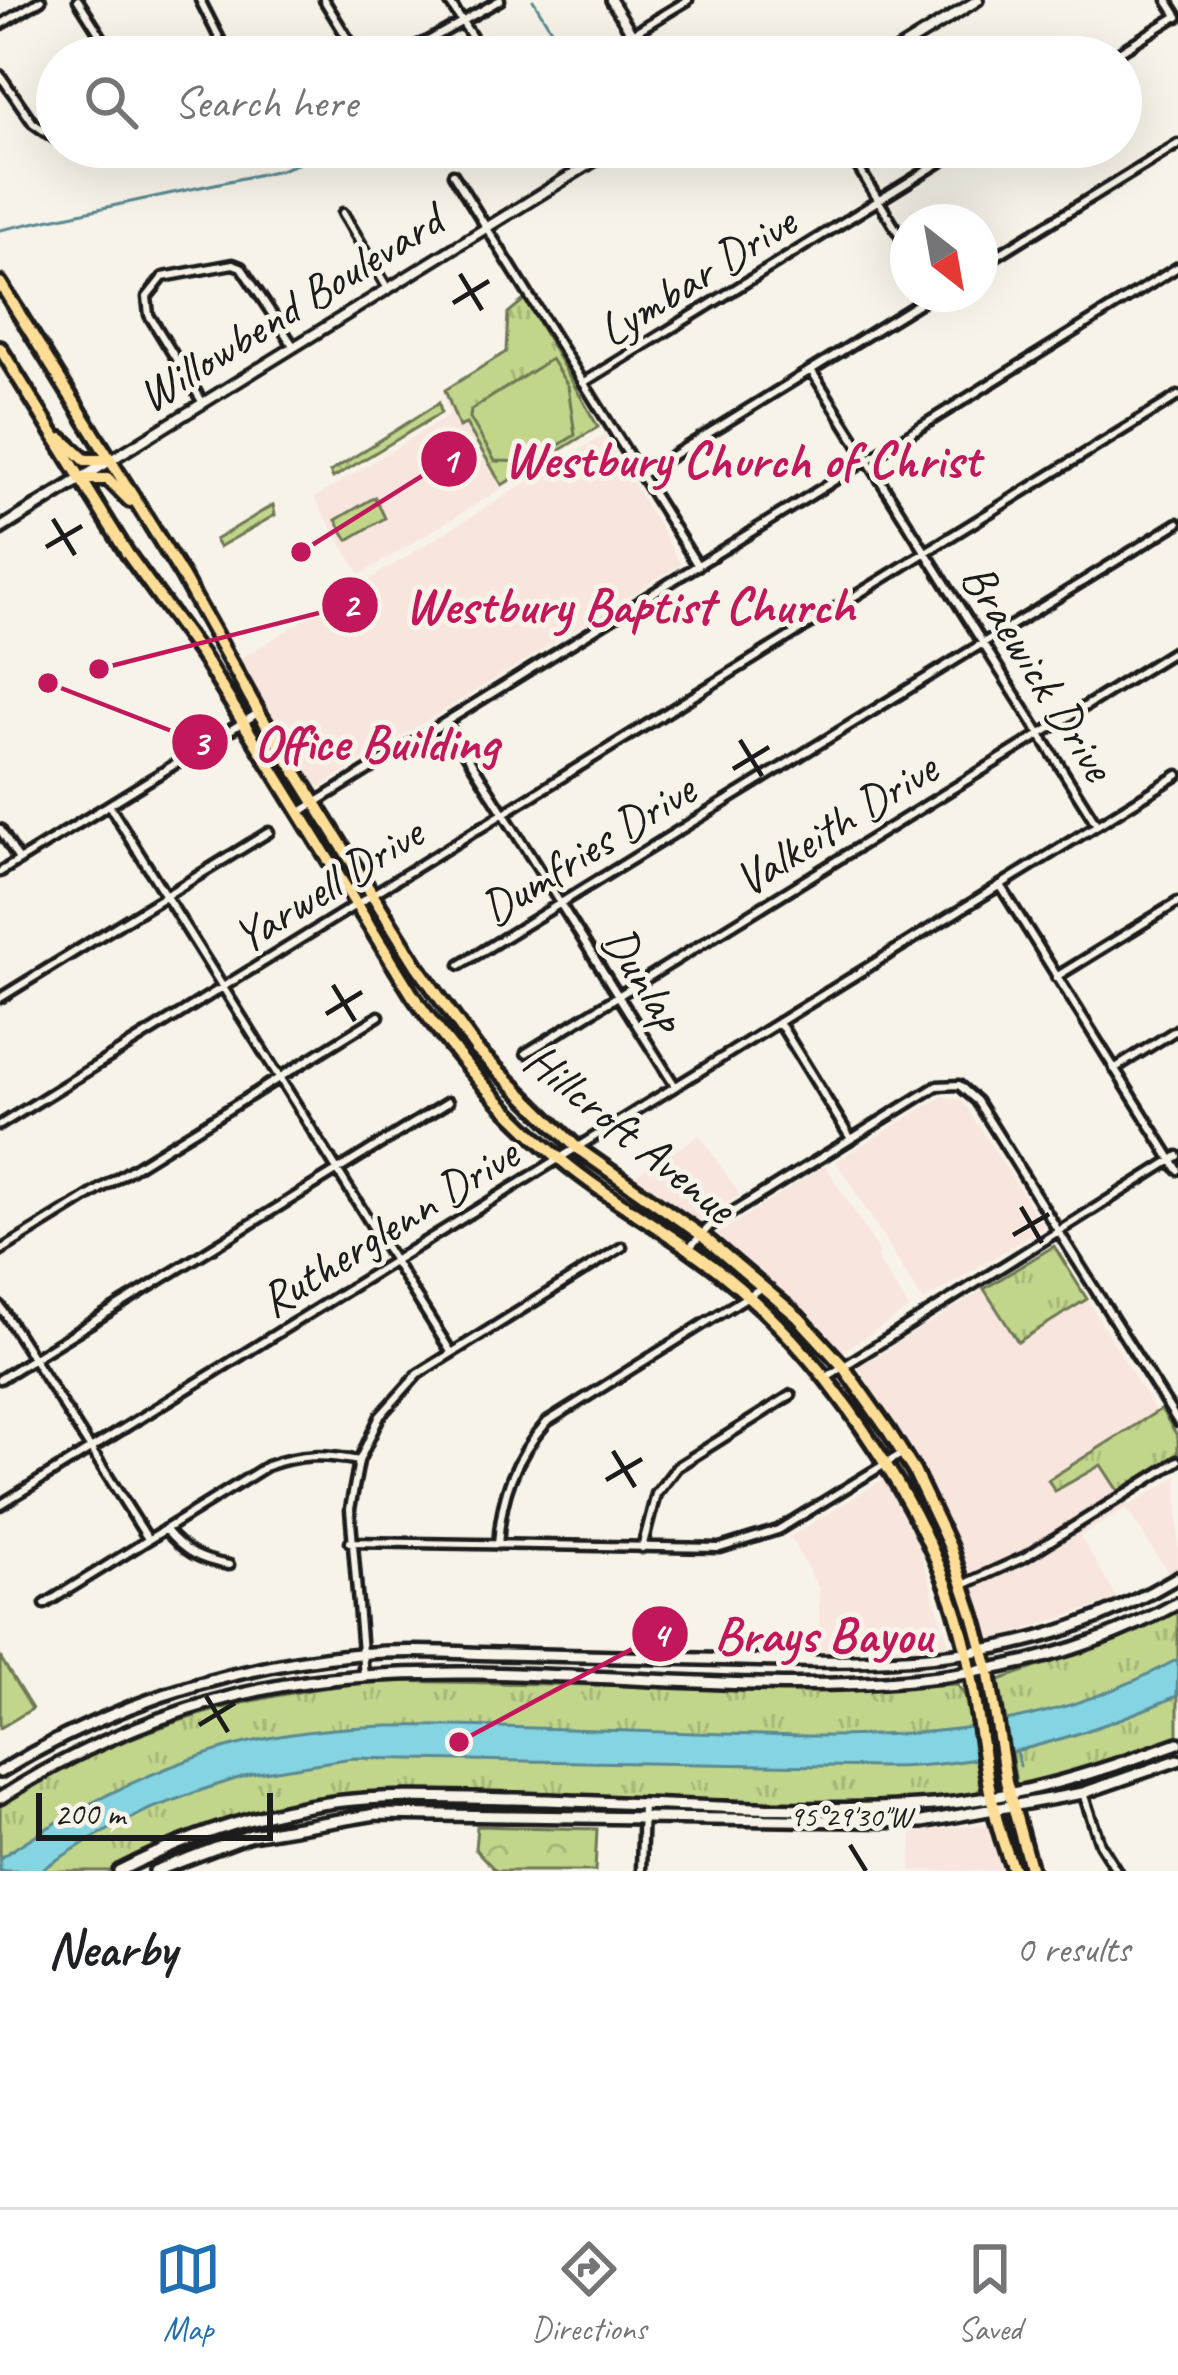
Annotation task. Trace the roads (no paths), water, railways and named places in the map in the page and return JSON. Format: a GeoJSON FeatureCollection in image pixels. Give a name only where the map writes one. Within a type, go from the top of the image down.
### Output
{"type":"FeatureCollection","features":[{"type":"Feature","properties":{"kind":"main road","name":"Hillcroft Avenue"},"geometry":{"type":"LineString","coordinates":[[0,283],[149,521],[259,713],[417,966],[477,1049],[577,1148],[700,1234],[764,1286],[842,1365],[903,1453],[950,1546],[984,1651],[1008,1788],[1031,1871]]}},
{"type":"Feature","properties":{"kind":"main road","name":"Hillcroft Avenue"},"geometry":{"type":"LineString","coordinates":[[0,348],[80,479],[202,656],[444,1040],[485,1088],[559,1159],[688,1248],[748,1296],[825,1378],[885,1464],[931,1550],[967,1654],[994,1812],[1014,1871]]}},
{"type":"Feature","properties":{"kind":"main road"},"geometry":{"type":"LineString","coordinates":[[40,414],[78,456],[94,462],[111,460]]}},
{"type":"Feature","properties":{"kind":"main road","name":"Willowbend Boulevard"},"geometry":{"type":"LineString","coordinates":[[0,530],[111,460]]}},
{"type":"Feature","properties":{"kind":"main road"},"geometry":{"type":"LineString","coordinates":[[80,479],[108,479],[149,521]]}},
{"type":"Feature","properties":{"kind":"main road"},"geometry":{"type":"LineString","coordinates":[[908,1506],[924,1521],[938,1546],[950,1546]]}},
{"type":"Feature","properties":{"kind":"main road"},"geometry":{"type":"LineString","coordinates":[[0,1772],[126,1709],[225,1676],[362,1653],[919,1660],[1042,1638],[1118,1609],[1178,1577]]}},
{"type":"Feature","properties":{"kind":"main road"},"geometry":{"type":"LineString","coordinates":[[0,1798],[62,1761],[134,1729],[244,1694],[364,1676],[850,1684],[970,1675],[1061,1654],[1178,1604]]}},
{"type":"Feature","properties":{"kind":"main road"},"geometry":{"type":"LineString","coordinates":[[1118,1609],[1127,1629]]}},
{"type":"Feature","properties":{"kind":"main road"},"geometry":{"type":"LineString","coordinates":[[565,1677],[566,1656]]}},
{"type":"Feature","properties":{"kind":"main road"},"geometry":{"type":"LineString","coordinates":[[761,1682],[763,1660]]}},
{"type":"Feature","properties":{"kind":"main road"},"geometry":{"type":"LineString","coordinates":[[850,1684],[851,1662]]}},
{"type":"Feature","properties":{"kind":"main road"},"geometry":{"type":"LineString","coordinates":[[126,1709],[134,1729]]}},
{"type":"Feature","properties":{"kind":"main road"},"geometry":{"type":"LineString","coordinates":[[119,1871],[212,1831],[303,1807],[367,1799],[932,1805],[1082,1776],[1178,1743]]}},
{"type":"Feature","properties":{"kind":"main road"},"geometry":{"type":"LineString","coordinates":[[163,1869],[209,1848],[289,1826],[376,1814],[922,1822],[1083,1793],[1178,1760]]}},
{"type":"Feature","properties":{"kind":"main road"},"geometry":{"type":"LineString","coordinates":[[460,1798],[460,1814]]}},
{"type":"Feature","properties":{"kind":"main road"},"geometry":{"type":"LineString","coordinates":[[817,1823],[818,1807]]}},
{"type":"Feature","properties":{"kind":"street"},"geometry":{"type":"LineString","coordinates":[[0,25],[41,0]]}},
{"type":"Feature","properties":{"kind":"street"},"geometry":{"type":"LineString","coordinates":[[78,0],[101,36]]}},
{"type":"Feature","properties":{"kind":"street"},"geometry":{"type":"LineString","coordinates":[[200,0],[218,36]]}},
{"type":"Feature","properties":{"kind":"street"},"geometry":{"type":"LineString","coordinates":[[324,0],[346,36]]}},
{"type":"Feature","properties":{"kind":"street"},"geometry":{"type":"LineString","coordinates":[[448,0],[470,36]]}},
{"type":"Feature","properties":{"kind":"street"},"geometry":{"type":"LineString","coordinates":[[435,36],[500,0]]}},
{"type":"Feature","properties":{"kind":"street"},"geometry":{"type":"LineString","coordinates":[[610,0],[632,34],[688,0]]}},
{"type":"Feature","properties":{"kind":"street"},"geometry":{"type":"LineString","coordinates":[[920,36],[978,0]]}},
{"type":"Feature","properties":{"kind":"street"},"geometry":{"type":"LineString","coordinates":[[1142,38],[1178,16],[1167,0]]}},
{"type":"Feature","properties":{"kind":"street"},"geometry":{"type":"LineString","coordinates":[[0,75],[36,125]]}},
{"type":"Feature","properties":{"kind":"street"},"geometry":{"type":"LineString","coordinates":[[1142,166],[1178,144]]}},
{"type":"Feature","properties":{"kind":"street"},"geometry":{"type":"LineString","coordinates":[[859,168],[890,220]]}},
{"type":"Feature","properties":{"kind":"street","name":"Lymbar Drive"},"geometry":{"type":"LineString","coordinates":[[584,383],[931,168]]}},
{"type":"Feature","properties":{"kind":"street"},"geometry":{"type":"LineString","coordinates":[[998,255],[1139,168]]}},
{"type":"Feature","properties":{"kind":"street","name":"Willowbend Boulevard"},"geometry":{"type":"LineString","coordinates":[[111,460],[582,169]]}},
{"type":"Feature","properties":{"kind":"street"},"geometry":{"type":"LineString","coordinates":[[453,174],[698,566]]}},
{"type":"Feature","properties":{"kind":"street"},"geometry":{"type":"LineString","coordinates":[[343,213],[388,289]]}},
{"type":"Feature","properties":{"kind":"street"},"geometry":{"type":"LineString","coordinates":[[202,404],[146,305],[156,282],[233,264],[242,267],[294,347]]}},
{"type":"Feature","properties":{"kind":"street"},"geometry":{"type":"LineString","coordinates":[[299,813],[1178,267]]}},
{"type":"Feature","properties":{"kind":"street"},"geometry":{"type":"LineString","coordinates":[[641,475],[905,312]]}},
{"type":"Feature","properties":{"kind":"street","name":"Braewick Drive"},"geometry":{"type":"LineString","coordinates":[[811,370],[1097,825]]}},
{"type":"Feature","properties":{"kind":"street","name":"Yarwell Drive"},"geometry":{"type":"LineString","coordinates":[[0,1125],[1178,396]]}},
{"type":"Feature","properties":{"kind":"street","name":"Dumfries Drive"},"geometry":{"type":"LineString","coordinates":[[460,965],[1178,523]]}},
{"type":"Feature","properties":{"kind":"street","name":"Valkeith Drive"},"geometry":{"type":"LineString","coordinates":[[526,1053],[1178,649]]}},
{"type":"Feature","properties":{"kind":"street"},"geometry":{"type":"LineString","coordinates":[[0,872],[259,713]]}},
{"type":"Feature","properties":{"kind":"street","name":"Dunlap"},"geometry":{"type":"LineString","coordinates":[[446,722],[675,1086]]}},
{"type":"Feature","properties":{"kind":"street","name":"Rutherglenn Drive"},"geometry":{"type":"LineString","coordinates":[[0,1505],[1178,775]]}},
{"type":"Feature","properties":{"kind":"street"},"geometry":{"type":"LineString","coordinates":[[109,805],[451,1352]]}},
{"type":"Feature","properties":{"kind":"street"},"geometry":{"type":"LineString","coordinates":[[0,829],[19,860]]}},
{"type":"Feature","properties":{"kind":"street"},"geometry":{"type":"LineString","coordinates":[[0,998],[269,832]]}},
{"type":"Feature","properties":{"kind":"street"},"geometry":{"type":"LineString","coordinates":[[1000,885],[1175,1158],[1178,1170]]}},
{"type":"Feature","properties":{"kind":"street"},"geometry":{"type":"LineString","coordinates":[[1057,976],[1178,902]]}},
{"type":"Feature","properties":{"kind":"street"},"geometry":{"type":"LineString","coordinates":[[0,1251],[379,1016]]}},
{"type":"Feature","properties":{"kind":"street"},"geometry":{"type":"LineString","coordinates":[[779,1022],[851,1139]]}},
{"type":"Feature","properties":{"kind":"street"},"geometry":{"type":"LineString","coordinates":[[1114,1069],[1178,1029]]}},
{"type":"Feature","properties":{"kind":"street"},"geometry":{"type":"LineString","coordinates":[[688,1248],[700,1234],[937,1086],[959,1085],[977,1101],[1178,1422]]}},
{"type":"Feature","properties":{"kind":"street"},"geometry":{"type":"LineString","coordinates":[[0,1379],[448,1102]]}},
{"type":"Feature","properties":{"kind":"street"},"geometry":{"type":"LineString","coordinates":[[825,1378],[1175,1158]]}},
{"type":"Feature","properties":{"kind":"street"},"geometry":{"type":"LineString","coordinates":[[364,1676],[350,1509],[358,1461],[380,1416],[397,1394],[451,1352],[622,1247]]}},
{"type":"Feature","properties":{"kind":"street"},"geometry":{"type":"LineString","coordinates":[[497,1545],[508,1481],[524,1450],[547,1422],[764,1286]]}},
{"type":"Feature","properties":{"kind":"street"},"geometry":{"type":"LineString","coordinates":[[0,1306],[148,1539]]}},
{"type":"Feature","properties":{"kind":"street"},"geometry":{"type":"LineString","coordinates":[[642,1548],[651,1505],[677,1467],[791,1394]]}},
{"type":"Feature","properties":{"kind":"street"},"geometry":{"type":"LineString","coordinates":[[350,1542],[720,1548],[788,1524],[903,1453]]}},
{"type":"Feature","properties":{"kind":"street"},"geometry":{"type":"LineString","coordinates":[[45,1604],[267,1466],[298,1455],[358,1461]]}},
{"type":"Feature","properties":{"kind":"street"},"geometry":{"type":"LineString","coordinates":[[963,1585],[1025,1557],[1178,1461]]}},
{"type":"Feature","properties":{"kind":"street"},"geometry":{"type":"LineString","coordinates":[[165,1529],[180,1548],[201,1560],[230,1565]]}},
{"type":"Feature","properties":{"kind":"street"},"geometry":{"type":"LineString","coordinates":[[1083,1793],[1100,1844],[1117,1871]]}},
{"type":"Feature","properties":{"kind":"street"},"geometry":{"type":"LineString","coordinates":[[640,1871],[643,1802]]}},
{"type":"Feature","properties":{"kind":"street"},"geometry":{"type":"LineString","coordinates":[[158,1852],[163,1869]]}},
{"type":"Feature","properties":{"kind":"water"},"geometry":{"type":"Polygon","coordinates":[[[1178,1659],[1177,1696],[1070,1736],[959,1762],[883,1767],[352,1758],[251,1774],[150,1809],[39,1871],[0,1871],[0,1858],[93,1802],[194,1758],[264,1739],[322,1730],[411,1726],[787,1736],[902,1734],[1013,1720],[1068,1706],[1178,1659]]]}},
{"type":"Feature","properties":{"kind":"waterway"},"geometry":{"type":"LineString","coordinates":[[533,0],[555,36]]}},
{"type":"Feature","properties":{"kind":"waterway"},"geometry":{"type":"LineString","coordinates":[[0,230],[286,168]]}},
{"type":"Feature","properties":{"kind":"waterway"},"geometry":{"type":"LineString","coordinates":[[1016,1750],[1020,1766]]}},
{"type":"Feature","properties":{"kind":"place","name":"Westbury Church of Christ"},"geometry":{"type":"Point","coordinates":[301,552]}},
{"type":"Feature","properties":{"kind":"place","name":"Westbury Baptist Church"},"geometry":{"type":"Point","coordinates":[99,669]}},
{"type":"Feature","properties":{"kind":"place","name":"Office Building"},"geometry":{"type":"Point","coordinates":[48,683]}},
{"type":"Feature","properties":{"kind":"place","name":"Brays Bayou"},"geometry":{"type":"Point","coordinates":[459,1742]}}]}
